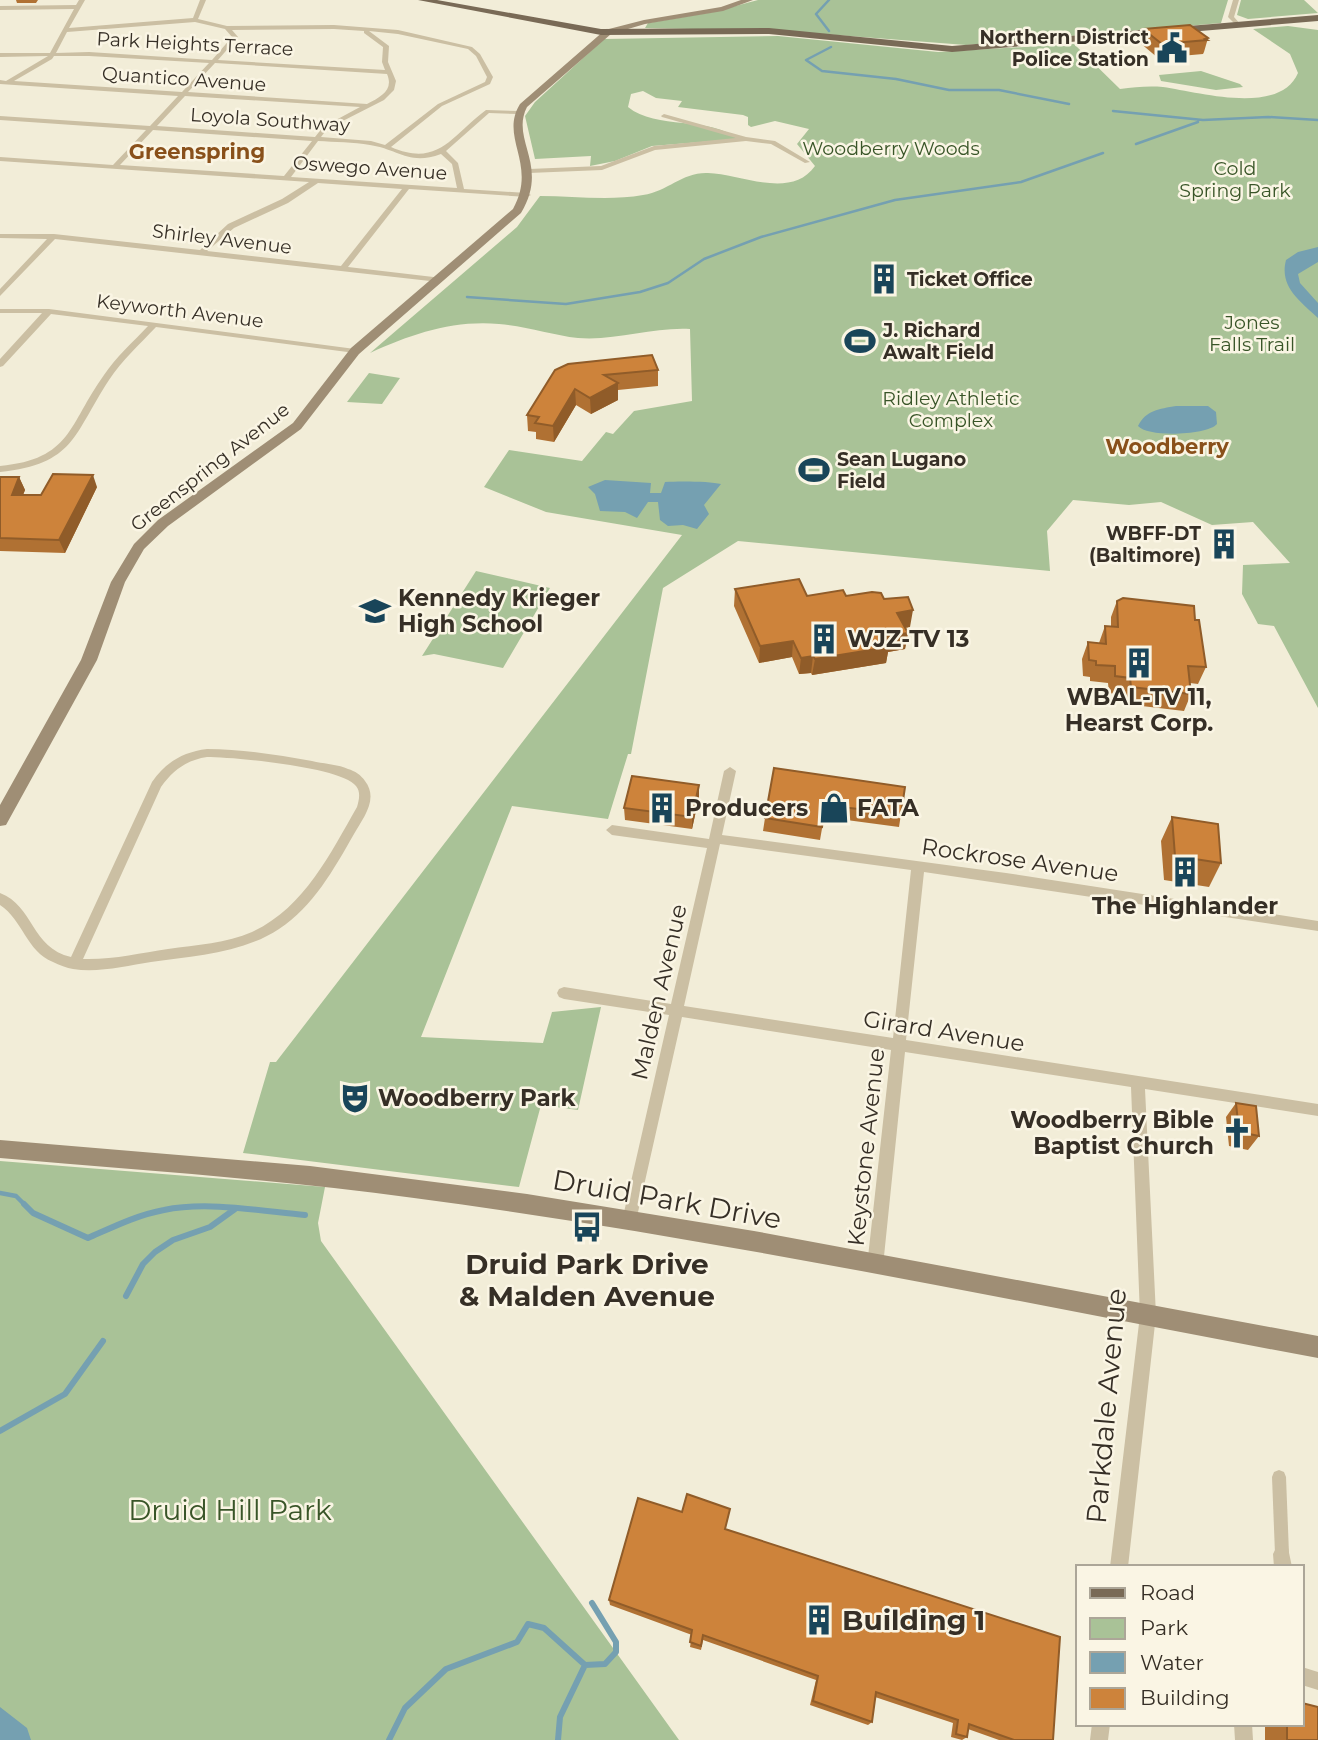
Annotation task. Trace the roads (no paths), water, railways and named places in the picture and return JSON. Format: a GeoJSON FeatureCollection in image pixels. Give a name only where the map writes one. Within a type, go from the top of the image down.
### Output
{"type":"FeatureCollection","features":[{"type":"Feature","properties":{"kind":"main road"},"geometry":{"type":"LineString","coordinates":[[422,0],[602,34],[650,37],[745,34],[828,38]]}},
{"type":"Feature","properties":{"kind":"main road"},"geometry":{"type":"LineString","coordinates":[[602,34],[644,22],[723,9],[748,0]]}},
{"type":"Feature","properties":{"kind":"main road"},"geometry":{"type":"LineString","coordinates":[[527,195],[529,171],[517,126],[519,111],[602,34],[639,20],[748,0]]}},
{"type":"Feature","properties":{"kind":"main road"},"geometry":{"type":"LineString","coordinates":[[602,34],[756,30],[920,47],[977,48],[1318,18]]}},
{"type":"Feature","properties":{"kind":"main road"},"geometry":{"type":"LineString","coordinates":[[644,22],[641,28],[645,31],[670,33]]}},
{"type":"Feature","properties":{"kind":"main road","name":"Greenspring Avenue"},"geometry":{"type":"LineString","coordinates":[[0,820],[89,660],[118,582],[131,557],[163,523],[297,426],[355,351],[512,218],[527,195]]}},
{"type":"Feature","properties":{"kind":"main road","name":"Druid Park Drive"},"geometry":{"type":"LineString","coordinates":[[0,1149],[320,1176],[629,1221],[1318,1347]]}},
{"type":"Feature","properties":{"kind":"street"},"geometry":{"type":"LineString","coordinates":[[2,84],[47,60],[53,54],[82,0]]}},
{"type":"Feature","properties":{"kind":"street"},"geometry":{"type":"LineString","coordinates":[[195,20],[203,0]]}},
{"type":"Feature","properties":{"kind":"street"},"geometry":{"type":"LineString","coordinates":[[1236,0],[1231,17],[1238,25]]}},
{"type":"Feature","properties":{"kind":"street"},"geometry":{"type":"LineString","coordinates":[[0,8],[78,7]]}},
{"type":"Feature","properties":{"kind":"street"},"geometry":{"type":"LineString","coordinates":[[66,30],[195,20],[227,28],[358,29],[410,34],[465,46],[478,55],[491,76],[483,86],[440,105],[388,146]]}},
{"type":"Feature","properties":{"kind":"street"},"geometry":{"type":"LineString","coordinates":[[115,167],[234,39],[227,28]]}},
{"type":"Feature","properties":{"kind":"street"},"geometry":{"type":"LineString","coordinates":[[286,178],[316,138],[335,121],[382,99],[393,89],[385,43],[358,29]]}},
{"type":"Feature","properties":{"kind":"street","name":"Park Heights Terrace"},"geometry":{"type":"LineString","coordinates":[[0,55],[53,54],[215,61],[388,72]]}},
{"type":"Feature","properties":{"kind":"street","name":"Quantico Avenue"},"geometry":{"type":"LineString","coordinates":[[2,84],[367,106]]}},
{"type":"Feature","properties":{"kind":"street"},"geometry":{"type":"LineString","coordinates":[[670,110],[664,116],[746,139],[772,142],[807,162]]}},
{"type":"Feature","properties":{"kind":"street"},"geometry":{"type":"LineString","coordinates":[[461,191],[455,163],[442,151],[488,111],[519,111]]}},
{"type":"Feature","properties":{"kind":"street","name":"Loyola Southway"},"geometry":{"type":"LineString","coordinates":[[0,118],[316,138],[388,146],[411,156],[442,151]]}},
{"type":"Feature","properties":{"kind":"street"},"geometry":{"type":"LineString","coordinates":[[529,171],[595,169],[654,148],[746,139]]}},
{"type":"Feature","properties":{"kind":"street","name":"Oswego Avenue"},"geometry":{"type":"LineString","coordinates":[[0,159],[527,195]]}},
{"type":"Feature","properties":{"kind":"street"},"geometry":{"type":"LineString","coordinates":[[202,252],[231,226],[285,201],[316,181]]}},
{"type":"Feature","properties":{"kind":"street"},"geometry":{"type":"LineString","coordinates":[[343,269],[407,187]]}},
{"type":"Feature","properties":{"kind":"street","name":"Shirley Avenue"},"geometry":{"type":"LineString","coordinates":[[0,236],[54,236],[439,280]]}},
{"type":"Feature","properties":{"kind":"street"},"geometry":{"type":"LineString","coordinates":[[0,294],[54,236]]}},
{"type":"Feature","properties":{"kind":"street","name":"Keyworth Avenue"},"geometry":{"type":"LineString","coordinates":[[0,311],[49,311],[355,351]]}},
{"type":"Feature","properties":{"kind":"street"},"geometry":{"type":"LineString","coordinates":[[0,364],[49,311]]}},
{"type":"Feature","properties":{"kind":"street"},"geometry":{"type":"LineString","coordinates":[[4,469],[39,461],[66,444],[79,428],[108,375],[155,324]]}},
{"type":"Feature","properties":{"kind":"street"},"geometry":{"type":"LineString","coordinates":[[0,898],[20,913],[34,943],[40,949],[57,959],[74,964],[116,963],[222,946],[258,934],[285,918],[321,878],[363,807],[365,790],[354,775],[343,771],[206,753],[194,755],[170,768],[156,785],[74,964]]}},
{"type":"Feature","properties":{"kind":"street","name":"Malden Avenue"},"geometry":{"type":"LineString","coordinates":[[629,1221],[730,771]]}},
{"type":"Feature","properties":{"kind":"street","name":"Rockrose Avenue"},"geometry":{"type":"LineString","coordinates":[[612,830],[918,866],[1318,926]]}},
{"type":"Feature","properties":{"kind":"street","name":"Keystone Avenue"},"geometry":{"type":"LineString","coordinates":[[876,1266],[918,866]]}},
{"type":"Feature","properties":{"kind":"street","name":"Girard Avenue"},"geometry":{"type":"LineString","coordinates":[[564,993],[1318,1110]]}},
{"type":"Feature","properties":{"kind":"street","name":"Parkdale Avenue"},"geometry":{"type":"LineString","coordinates":[[1119,1565],[1148,1315],[1138,1082]]}},
{"type":"Feature","properties":{"kind":"street"},"geometry":{"type":"LineString","coordinates":[[1279,1477],[1282,1560]]}},
{"type":"Feature","properties":{"kind":"water"},"geometry":{"type":"Polygon","coordinates":[[[1318,247],[1318,262],[1298,274],[1300,283],[1318,303],[1318,318],[1288,286],[1285,270],[1286,260],[1298,252],[1318,247]]]}},
{"type":"Feature","properties":{"kind":"water"},"geometry":{"type":"Polygon","coordinates":[[[1176,406],[1208,406],[1216,412],[1217,424],[1202,431],[1178,434],[1153,432],[1138,426],[1149,413],[1176,406]]]}},
{"type":"Feature","properties":{"kind":"water"},"geometry":{"type":"Polygon","coordinates":[[[605,480],[651,483],[650,493],[661,493],[665,482],[721,484],[704,505],[709,514],[697,529],[683,525],[668,526],[660,520],[658,502],[648,502],[637,518],[625,512],[600,511],[595,494],[588,487],[605,480]]]}},
{"type":"Feature","properties":{"kind":"water"},"geometry":{"type":"Polygon","coordinates":[[[0,1707],[27,1728],[31,1740],[0,1740],[0,1707]]]}},
{"type":"Feature","properties":{"kind":"waterway"},"geometry":{"type":"LineString","coordinates":[[829,0],[816,14],[829,31]]}},
{"type":"Feature","properties":{"kind":"waterway"},"geometry":{"type":"LineString","coordinates":[[831,47],[806,60],[822,71],[896,79],[949,90],[999,90],[1069,104]]}},
{"type":"Feature","properties":{"kind":"waterway"},"geometry":{"type":"LineString","coordinates":[[1113,111],[1203,120],[1268,117],[1318,120]]}},
{"type":"Feature","properties":{"kind":"waterway"},"geometry":{"type":"LineString","coordinates":[[1136,144],[1198,122]]}},
{"type":"Feature","properties":{"kind":"waterway"},"geometry":{"type":"LineString","coordinates":[[467,297],[566,304],[640,292],[668,283],[704,259],[761,237],[895,200],[1021,182],[1103,153]]}},
{"type":"Feature","properties":{"kind":"waterway"},"geometry":{"type":"LineString","coordinates":[[0,1193],[16,1196],[33,1213],[88,1238],[144,1215],[181,1207],[234,1208],[305,1215]]}},
{"type":"Feature","properties":{"kind":"waterway"},"geometry":{"type":"LineString","coordinates":[[126,1296],[143,1264],[155,1252],[173,1240],[210,1227],[235,1209]]}},
{"type":"Feature","properties":{"kind":"waterway"},"geometry":{"type":"LineString","coordinates":[[0,1431],[65,1394],[103,1341]]}},
{"type":"Feature","properties":{"kind":"waterway"},"geometry":{"type":"LineString","coordinates":[[585,1665],[605,1664],[616,1652],[616,1642],[592,1603]]}},
{"type":"Feature","properties":{"kind":"waterway"},"geometry":{"type":"LineString","coordinates":[[389,1740],[405,1708],[446,1669],[517,1642],[528,1624],[544,1628],[585,1665]]}},
{"type":"Feature","properties":{"kind":"waterway"},"geometry":{"type":"LineString","coordinates":[[558,1740],[560,1717],[585,1665]]}},
{"type":"Feature","properties":{"kind":"place","name":"Northern District Police Station"},"geometry":{"type":"Point","coordinates":[1172,48]}},
{"type":"Feature","properties":{"kind":"place","name":"Ticket Office"},"geometry":{"type":"Point","coordinates":[884,279]}},
{"type":"Feature","properties":{"kind":"place","name":"J. Richard Awalt Field"},"geometry":{"type":"Point","coordinates":[860,341]}},
{"type":"Feature","properties":{"kind":"place","name":"Sean Lugano Field"},"geometry":{"type":"Point","coordinates":[814,470]}},
{"type":"Feature","properties":{"kind":"place","name":"WBFF-DT (Baltimore)"},"geometry":{"type":"Point","coordinates":[1224,544]}},
{"type":"Feature","properties":{"kind":"place","name":"Kennedy Krieger High School"},"geometry":{"type":"Point","coordinates":[375,611]}},
{"type":"Feature","properties":{"kind":"place","name":"WJZ-TV 13"},"geometry":{"type":"Point","coordinates":[824,639]}},
{"type":"Feature","properties":{"kind":"place","name":"WBAL-TV 11, Hearst Corp."},"geometry":{"type":"Point","coordinates":[1139,663]}},
{"type":"Feature","properties":{"kind":"place","name":"Producers"},"geometry":{"type":"Point","coordinates":[662,808]}},
{"type":"Feature","properties":{"kind":"place","name":"FATA"},"geometry":{"type":"Point","coordinates":[834,808]}},
{"type":"Feature","properties":{"kind":"place","name":"The Highlander"},"geometry":{"type":"Point","coordinates":[1185,872]}},
{"type":"Feature","properties":{"kind":"place","name":"Woodberry Park"},"geometry":{"type":"Point","coordinates":[355,1098]}},
{"type":"Feature","properties":{"kind":"place","name":"Woodberry Bible Baptist Church"},"geometry":{"type":"Point","coordinates":[1237,1133]}},
{"type":"Feature","properties":{"kind":"place","name":"Druid Park Drive & Malden Avenue"},"geometry":{"type":"Point","coordinates":[587,1227]}},
{"type":"Feature","properties":{"kind":"place","name":"Building 1"},"geometry":{"type":"Point","coordinates":[819,1620]}},
{"type":"Feature","properties":{"kind":"district","name":"Greenspring"},"geometry":{"type":"Point","coordinates":[197,151]}},
{"type":"Feature","properties":{"kind":"district","name":"Woodberry"},"geometry":{"type":"Point","coordinates":[1167,446]}},
{"type":"Feature","properties":{"kind":"park label","name":"Woodberry Woods"},"geometry":{"type":"Point","coordinates":[891,148]}},
{"type":"Feature","properties":{"kind":"park label","name":"Cold Spring Park"},"geometry":{"type":"Point","coordinates":[1235,179]}},
{"type":"Feature","properties":{"kind":"park label","name":"Jones Falls Trail"},"geometry":{"type":"Point","coordinates":[1252,333]}},
{"type":"Feature","properties":{"kind":"park label","name":"Ridley Athletic Complex"},"geometry":{"type":"Point","coordinates":[951,409]}},
{"type":"Feature","properties":{"kind":"park label","name":"Druid Hill Park"},"geometry":{"type":"Point","coordinates":[230,1510]}}]}
